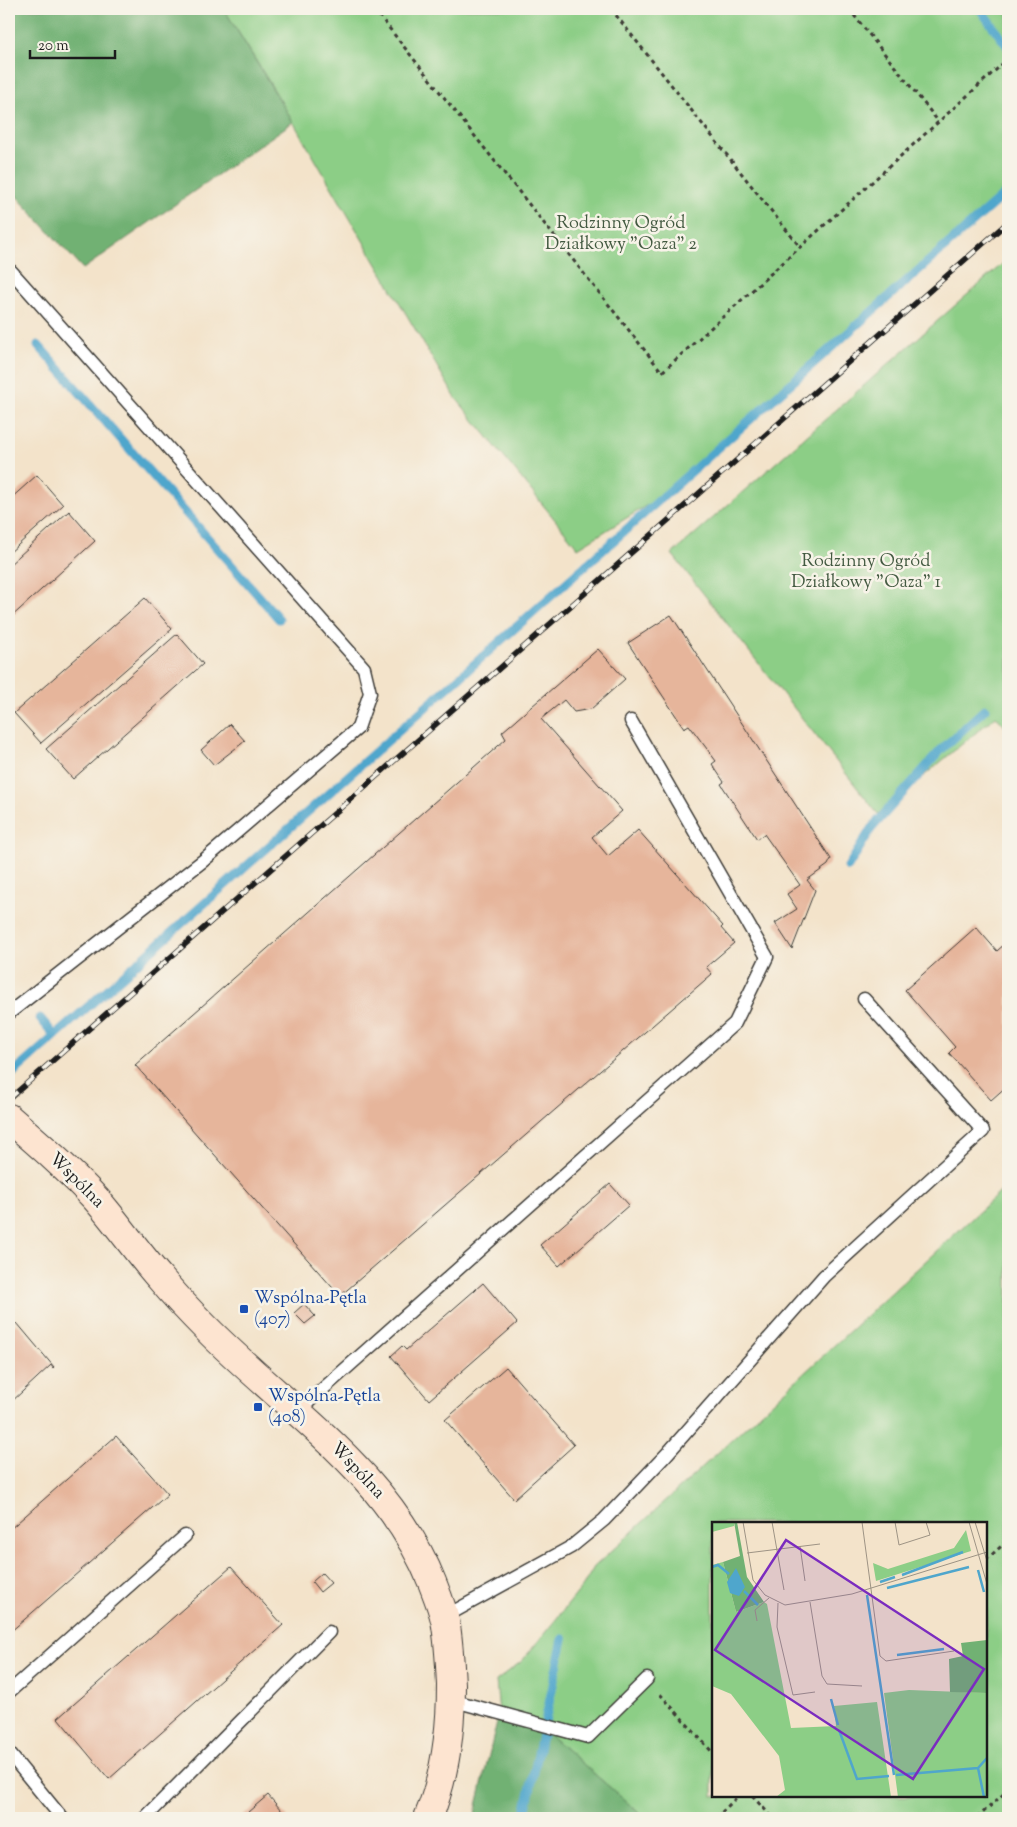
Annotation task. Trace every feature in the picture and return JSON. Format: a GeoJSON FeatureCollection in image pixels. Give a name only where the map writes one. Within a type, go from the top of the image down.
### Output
{"type":"FeatureCollection","features":[{"type":"Feature","properties":{"kind":"street","name":"Wspólna"},"geometry":{"type":"LineString","coordinates":[[9,1118],[90,1193],[159,1278],[208,1331],[337,1448],[371,1482],[412,1541],[426,1567],[444,1617],[450,1658],[451,1700],[448,1736],[436,1798],[428,1818]]}},
{"type":"Feature","properties":{"kind":"lane"},"geometry":{"type":"LineString","coordinates":[[9,1012],[204,860],[358,728],[370,692],[364,668],[11,271]]}},
{"type":"Feature","properties":{"kind":"lane"},"geometry":{"type":"LineString","coordinates":[[297,1412],[735,1023],[767,957],[632,721]]}},
{"type":"Feature","properties":{"kind":"lane"},"geometry":{"type":"LineString","coordinates":[[444,1617],[571,1547],[604,1520],[666,1455],[824,1276],[983,1131],[864,999]]}},
{"type":"Feature","properties":{"kind":"lane"},"geometry":{"type":"LineString","coordinates":[[9,1692],[185,1536]]}},
{"type":"Feature","properties":{"kind":"lane"},"geometry":{"type":"LineString","coordinates":[[145,1818],[329,1632]]}},
{"type":"Feature","properties":{"kind":"lane"},"geometry":{"type":"LineString","coordinates":[[451,1700],[588,1737],[646,1679]]}},
{"type":"Feature","properties":{"kind":"lane"},"geometry":{"type":"LineString","coordinates":[[9,1753],[62,1818]]}},
{"type":"Feature","properties":{"kind":"path"},"geometry":{"type":"LineString","coordinates":[[374,9],[662,372],[1008,59]]}},
{"type":"Feature","properties":{"kind":"path"},"geometry":{"type":"LineString","coordinates":[[611,9],[800,246]]}},
{"type":"Feature","properties":{"kind":"path"},"geometry":{"type":"LineString","coordinates":[[849,9],[938,121]]}},
{"type":"Feature","properties":{"kind":"path"},"geometry":{"type":"LineString","coordinates":[[987,1559],[1008,1540]]}},
{"type":"Feature","properties":{"kind":"path"},"geometry":{"type":"LineString","coordinates":[[646,1679],[712,1751]]}},
{"type":"Feature","properties":{"kind":"path"},"geometry":{"type":"LineString","coordinates":[[977,1818],[1008,1790]]}},
{"type":"Feature","properties":{"kind":"path"},"geometry":{"type":"LineString","coordinates":[[716,1818],[737,1797]]}},
{"type":"Feature","properties":{"kind":"path"},"geometry":{"type":"LineString","coordinates":[[753,1797],[773,1818]]}},
{"type":"Feature","properties":{"kind":"green space"},"geometry":{"type":"Polygon","coordinates":[[[9,9],[224,9],[293,122],[83,269],[9,189],[9,9]]]}},
{"type":"Feature","properties":{"kind":"green space","name":"Rodzinny Ogród Działkowy \"Oaza\" 2"},"geometry":{"type":"Polygon","coordinates":[[[224,9],[1008,9],[1008,187],[675,488],[578,548],[455,397],[279,98],[224,9]]]}},
{"type":"Feature","properties":{"kind":"green space","name":"Rodzinny Ogród Działkowy \"Oaza\" 1"},"geometry":{"type":"Polygon","coordinates":[[[1008,259],[1008,730],[996,716],[878,814],[672,554],[1008,259]]]}},
{"type":"Feature","properties":{"kind":"green space"},"geometry":{"type":"Polygon","coordinates":[[[1008,1185],[1008,1818],[645,1818],[537,1724],[499,1713],[496,1681],[522,1661],[583,1586],[594,1567],[1008,1185]]]}},
{"type":"Feature","properties":{"kind":"green space"},"geometry":{"type":"Polygon","coordinates":[[[499,1713],[537,1724],[645,1818],[474,1818],[499,1713]]]}},
{"type":"Feature","properties":{"kind":"building"},"geometry":{"type":"Polygon","coordinates":[[[37,475],[63,505],[9,553],[9,500],[37,475]]]}},
{"type":"Feature","properties":{"kind":"building"},"geometry":{"type":"Polygon","coordinates":[[[69,511],[95,541],[9,619],[9,565],[69,511]]]}},
{"type":"Feature","properties":{"kind":"building"},"geometry":{"type":"Polygon","coordinates":[[[145,598],[172,629],[41,743],[14,713],[145,598]]]}},
{"type":"Feature","properties":{"kind":"building"},"geometry":{"type":"Polygon","coordinates":[[[671,615],[831,859],[828,865],[807,880],[815,890],[792,949],[775,923],[797,909],[787,894],[800,885],[764,834],[757,839],[721,784],[724,782],[712,764],[716,761],[689,725],[684,728],[628,643],[671,615]]]}},
{"type":"Feature","properties":{"kind":"building"},"geometry":{"type":"Polygon","coordinates":[[[177,634],[203,664],[73,779],[46,749],[177,634]]]}},
{"type":"Feature","properties":{"kind":"building"},"geometry":{"type":"Polygon","coordinates":[[[598,649],[625,679],[591,709],[574,712],[564,700],[541,719],[622,811],[592,837],[608,856],[638,830],[723,926],[721,928],[734,943],[706,967],[712,974],[340,1296],[135,1065],[506,739],[502,732],[598,649]]]}},
{"type":"Feature","properties":{"kind":"building"},"geometry":{"type":"Polygon","coordinates":[[[230,724],[245,741],[214,765],[201,750],[230,724]]]}},
{"type":"Feature","properties":{"kind":"building"},"geometry":{"type":"Polygon","coordinates":[[[976,927],[997,951],[1008,941],[1008,1085],[991,1100],[949,1053],[955,1047],[905,990],[976,927]]]}},
{"type":"Feature","properties":{"kind":"building"},"geometry":{"type":"Polygon","coordinates":[[[610,1184],[629,1205],[559,1266],[540,1245],[610,1184]]]}},
{"type":"Feature","properties":{"kind":"building"},"geometry":{"type":"Polygon","coordinates":[[[483,1283],[517,1323],[429,1400],[391,1356],[402,1346],[406,1350],[483,1283]]]}},
{"type":"Feature","properties":{"kind":"building"},"geometry":{"type":"Polygon","coordinates":[[[304,1304],[315,1316],[305,1324],[294,1313],[304,1304]]]}},
{"type":"Feature","properties":{"kind":"building"},"geometry":{"type":"Polygon","coordinates":[[[17,1323],[54,1367],[51,1365],[9,1404],[9,1330],[17,1323]]]}},
{"type":"Feature","properties":{"kind":"building"},"geometry":{"type":"Polygon","coordinates":[[[506,1367],[574,1445],[514,1499],[445,1420],[506,1367]]]}},
{"type":"Feature","properties":{"kind":"building"},"geometry":{"type":"Polygon","coordinates":[[[116,1436],[168,1494],[9,1633],[9,1530],[116,1436]]]}},
{"type":"Feature","properties":{"kind":"building"},"geometry":{"type":"Polygon","coordinates":[[[231,1567],[283,1625],[109,1779],[58,1718],[231,1567]]]}},
{"type":"Feature","properties":{"kind":"building"},"geometry":{"type":"Polygon","coordinates":[[[322,1573],[331,1583],[320,1592],[312,1582],[322,1573]]]}},
{"type":"Feature","properties":{"kind":"building"},"geometry":{"type":"Polygon","coordinates":[[[268,1795],[288,1818],[241,1818],[268,1795]]]}},
{"type":"Feature","properties":{"kind":"waterway"},"geometry":{"type":"LineString","coordinates":[[980,9],[1008,47]]}},
{"type":"Feature","properties":{"kind":"waterway"},"geometry":{"type":"LineString","coordinates":[[12,1074],[1008,191]]}},
{"type":"Feature","properties":{"kind":"waterway"},"geometry":{"type":"LineString","coordinates":[[38,345],[279,619]]}},
{"type":"Feature","properties":{"kind":"waterway"},"geometry":{"type":"LineString","coordinates":[[848,867],[871,829],[941,750],[985,709]]}},
{"type":"Feature","properties":{"kind":"waterway"},"geometry":{"type":"LineString","coordinates":[[40,1018],[55,1036]]}},
{"type":"Feature","properties":{"kind":"waterway"},"geometry":{"type":"LineString","coordinates":[[524,1818],[563,1639]]}},
{"type":"Feature","properties":{"kind":"railway"},"geometry":{"type":"LineString","coordinates":[[9,1099],[1008,222]]}},
{"type":"Feature","properties":{"kind":"place","name":"Wspólna-Pętla (407)"},"geometry":{"type":"Point","coordinates":[244,1309]}},
{"type":"Feature","properties":{"kind":"place","name":"Wspólna-Pętla (408)"},"geometry":{"type":"Point","coordinates":[258,1407]}}]}
